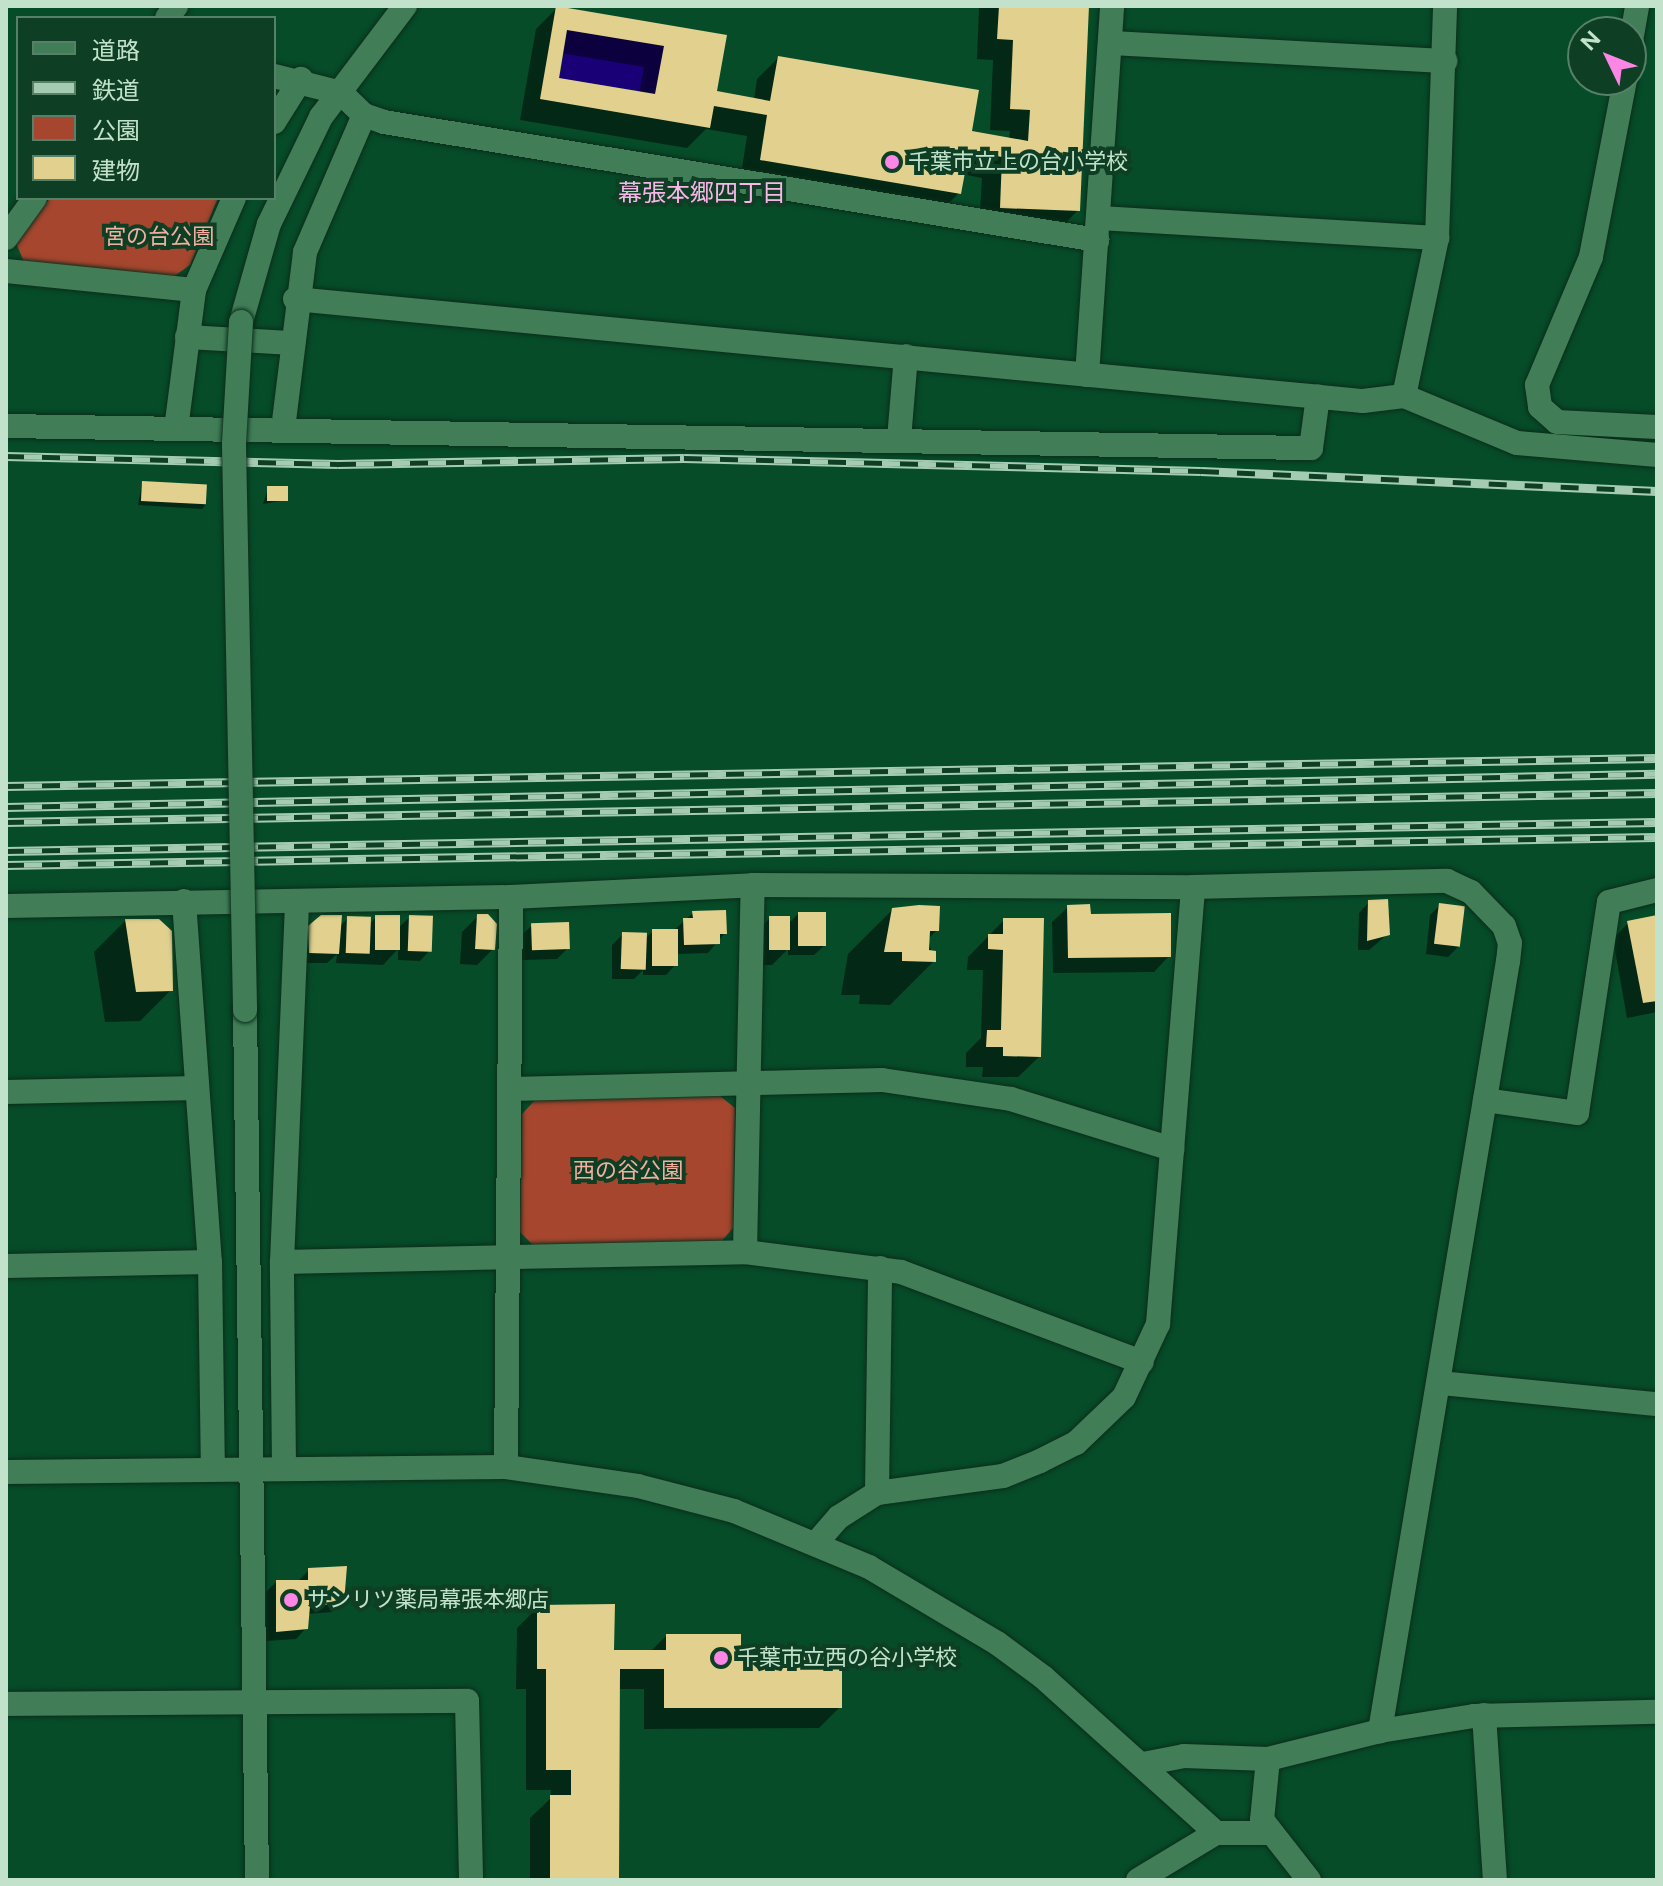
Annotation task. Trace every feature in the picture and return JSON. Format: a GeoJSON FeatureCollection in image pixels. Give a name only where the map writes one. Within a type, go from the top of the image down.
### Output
{"type":"FeatureCollection","features":[{"type":"Feature","properties":{"kind":"street"},"geometry":{"type":"LineString","coordinates":[[257,1880],[234,445],[241,322],[269,224],[321,117],[405,6]]}},
{"type":"Feature","properties":{"kind":"street"},"geometry":{"type":"LineString","coordinates":[[1087,375],[1112,6]]}},
{"type":"Feature","properties":{"kind":"street"},"geometry":{"type":"LineString","coordinates":[[1404,396],[1437,238],[1446,61],[1445,6]]}},
{"type":"Feature","properties":{"kind":"street"},"geometry":{"type":"LineString","coordinates":[[1110,43],[1446,61]]}},
{"type":"Feature","properties":{"kind":"street"},"geometry":{"type":"LineString","coordinates":[[276,76],[301,79],[341,93],[364,115],[1098,229],[1437,238]]}},
{"type":"Feature","properties":{"kind":"street"},"geometry":{"type":"LineString","coordinates":[[276,119],[301,79]]}},
{"type":"Feature","properties":{"kind":"street"},"geometry":{"type":"LineString","coordinates":[[1622,96],[1591,257],[1537,385],[1540,407],[1557,422],[1657,427]]}},
{"type":"Feature","properties":{"kind":"street"},"geometry":{"type":"LineString","coordinates":[[283,429],[295,299],[305,252],[364,115]]}},
{"type":"Feature","properties":{"kind":"street"},"geometry":{"type":"LineString","coordinates":[[6,238],[34,200]]}},
{"type":"Feature","properties":{"kind":"street"},"geometry":{"type":"LineString","coordinates":[[176,429],[194,290],[233,200]]}},
{"type":"Feature","properties":{"kind":"street"},"geometry":{"type":"LineString","coordinates":[[6,271],[194,290]]}},
{"type":"Feature","properties":{"kind":"street"},"geometry":{"type":"LineString","coordinates":[[295,299],[1363,401],[1404,396],[1517,443],[1657,455]]}},
{"type":"Feature","properties":{"kind":"street"},"geometry":{"type":"LineString","coordinates":[[187,337],[290,343]]}},
{"type":"Feature","properties":{"kind":"street"},"geometry":{"type":"LineString","coordinates":[[899,439],[906,356]]}},
{"type":"Feature","properties":{"kind":"street"},"geometry":{"type":"LineString","coordinates":[[6,426],[1311,448],[1318,396]]}},
{"type":"Feature","properties":{"kind":"street"},"geometry":{"type":"LineString","coordinates":[[6,906],[511,897],[753,885],[1193,887],[1447,881],[1471,892],[1491,909],[1510,943],[1441,1383],[1380,1731]]}},
{"type":"Feature","properties":{"kind":"street"},"geometry":{"type":"LineString","coordinates":[[745,1252],[753,885]]}},
{"type":"Feature","properties":{"kind":"street"},"geometry":{"type":"LineString","coordinates":[[817,1542],[839,1517],[877,1493],[1003,1476],[1040,1461],[1098,1425],[1124,1397],[1158,1324],[1193,887]]}},
{"type":"Feature","properties":{"kind":"street"},"geometry":{"type":"LineString","coordinates":[[1485,1100],[1577,1113],[1609,902],[1657,890]]}},
{"type":"Feature","properties":{"kind":"street"},"geometry":{"type":"LineString","coordinates":[[506,1467],[511,897]]}},
{"type":"Feature","properties":{"kind":"street"},"geometry":{"type":"LineString","coordinates":[[184,901],[210,1262],[213,1468]]}},
{"type":"Feature","properties":{"kind":"street"},"geometry":{"type":"LineString","coordinates":[[284,1467],[282,1262],[297,901]]}},
{"type":"Feature","properties":{"kind":"street"},"geometry":{"type":"LineString","coordinates":[[511,1089],[882,1080],[1011,1099],[1172,1149]]}},
{"type":"Feature","properties":{"kind":"street"},"geometry":{"type":"LineString","coordinates":[[6,1092],[197,1088]]}},
{"type":"Feature","properties":{"kind":"street"},"geometry":{"type":"LineString","coordinates":[[282,1262],[745,1252],[880,1268],[1142,1362]]}},
{"type":"Feature","properties":{"kind":"street"},"geometry":{"type":"LineString","coordinates":[[6,1266],[210,1262]]}},
{"type":"Feature","properties":{"kind":"street"},"geometry":{"type":"LineString","coordinates":[[877,1493],[880,1268]]}},
{"type":"Feature","properties":{"kind":"street"},"geometry":{"type":"LineString","coordinates":[[1441,1383],[1657,1404]]}},
{"type":"Feature","properties":{"kind":"street"},"geometry":{"type":"LineString","coordinates":[[6,1472],[506,1467],[638,1486],[734,1511],[817,1542],[997,1643],[1143,1764],[1216,1833]]}},
{"type":"Feature","properties":{"kind":"street"},"geometry":{"type":"LineString","coordinates":[[6,1704],[467,1701],[471,1880]]}},
{"type":"Feature","properties":{"kind":"street"},"geometry":{"type":"LineString","coordinates":[[1143,1764],[1184,1756],[1268,1759],[1380,1731],[1484,1715],[1657,1712]]}},
{"type":"Feature","properties":{"kind":"street"},"geometry":{"type":"LineString","coordinates":[[1484,1715],[1495,1880]]}},
{"type":"Feature","properties":{"kind":"street"},"geometry":{"type":"LineString","coordinates":[[1268,1759],[1262,1820],[1269,1833],[1309,1880]]}},
{"type":"Feature","properties":{"kind":"street"},"geometry":{"type":"LineString","coordinates":[[1138,1880],[1216,1833],[1269,1833]]}},
{"type":"Feature","properties":{"kind":"green space","name":"宮の台公園"},"geometry":{"type":"Polygon","coordinates":[[[48,200],[217,200],[190,265],[173,277],[24,262],[16,243],[48,200]]]}},
{"type":"Feature","properties":{"kind":"green space","name":"西の谷公園"},"geometry":{"type":"Polygon","coordinates":[[[720,1096],[735,1108],[733,1228],[720,1243],[534,1246],[520,1232],[522,1114],[535,1100],[720,1096]]]}},
{"type":"Feature","properties":{"kind":"shaded area"},"geometry":{"type":"Polygon","coordinates":[[[567,30],[664,45],[656,94],[559,78],[567,30]]]}},
{"type":"Feature","properties":{"kind":"building"},"geometry":{"type":"Polygon","coordinates":[[[556,6],[727,35],[717,91],[770,101],[778,56],[979,90],[972,131],[1028,141],[1030,110],[1010,109],[1013,40],[997,39],[999,6],[1089,6],[1080,211],[1000,208],[1002,157],[969,151],[961,194],[760,160],[767,115],[714,106],[710,128],[540,99],[556,6]],[[567,30],[559,78],[655,94],[664,46],[567,30]]]}},
{"type":"Feature","properties":{"kind":"building"},"geometry":{"type":"Polygon","coordinates":[[[142,481],[207,484],[206,504],[141,501],[142,481]]]}},
{"type":"Feature","properties":{"kind":"building"},"geometry":{"type":"Polygon","coordinates":[[[267,486],[288,486],[288,501],[267,501],[267,486]]]}},
{"type":"Feature","properties":{"kind":"building"},"geometry":{"type":"Polygon","coordinates":[[[1388,899],[1390,935],[1367,941],[1368,900],[1388,899]]]}},
{"type":"Feature","properties":{"kind":"building"},"geometry":{"type":"Polygon","coordinates":[[[1439,903],[1465,906],[1460,947],[1434,944],[1439,903]]]}},
{"type":"Feature","properties":{"kind":"building"},"geometry":{"type":"Polygon","coordinates":[[[1090,904],[1091,914],[1171,913],[1171,957],[1068,958],[1067,905],[1090,904]]]}},
{"type":"Feature","properties":{"kind":"building"},"geometry":{"type":"Polygon","coordinates":[[[940,906],[939,931],[930,931],[929,950],[936,951],[936,962],[902,961],[902,952],[884,952],[892,908],[940,906]]]}},
{"type":"Feature","properties":{"kind":"building"},"geometry":{"type":"Polygon","coordinates":[[[726,910],[727,934],[720,934],[720,944],[684,945],[683,918],[693,918],[692,911],[726,910]]]}},
{"type":"Feature","properties":{"kind":"building"},"geometry":{"type":"Polygon","coordinates":[[[798,912],[826,912],[826,946],[798,946],[798,912]]]}},
{"type":"Feature","properties":{"kind":"building"},"geometry":{"type":"Polygon","coordinates":[[[477,914],[488,914],[497,924],[495,950],[475,949],[477,914]]]}},
{"type":"Feature","properties":{"kind":"building"},"geometry":{"type":"Polygon","coordinates":[[[321,915],[342,915],[339,954],[309,953],[308,926],[321,915]]]}},
{"type":"Feature","properties":{"kind":"building"},"geometry":{"type":"Polygon","coordinates":[[[375,915],[400,915],[400,950],[375,950],[375,915]]]}},
{"type":"Feature","properties":{"kind":"building"},"geometry":{"type":"Polygon","coordinates":[[[409,915],[433,916],[432,952],[408,951],[409,915]]]}},
{"type":"Feature","properties":{"kind":"building"},"geometry":{"type":"Polygon","coordinates":[[[1657,915],[1657,1001],[1643,1003],[1627,921],[1657,915]]]}},
{"type":"Feature","properties":{"kind":"building"},"geometry":{"type":"Polygon","coordinates":[[[347,916],[371,917],[370,954],[346,953],[347,916]]]}},
{"type":"Feature","properties":{"kind":"building"},"geometry":{"type":"Polygon","coordinates":[[[769,916],[790,916],[790,950],[769,950],[769,916]]]}},
{"type":"Feature","properties":{"kind":"building"},"geometry":{"type":"Polygon","coordinates":[[[1003,918],[1044,918],[1041,1057],[1003,1056],[1003,1047],[986,1047],[987,1030],[1001,1030],[1003,950],[988,949],[988,934],[1003,934],[1003,918]]]}},
{"type":"Feature","properties":{"kind":"building"},"geometry":{"type":"Polygon","coordinates":[[[125,919],[159,919],[172,931],[173,991],[136,992],[125,919]]]}},
{"type":"Feature","properties":{"kind":"building"},"geometry":{"type":"Polygon","coordinates":[[[569,922],[570,949],[532,950],[531,923],[569,922]]]}},
{"type":"Feature","properties":{"kind":"building"},"geometry":{"type":"Polygon","coordinates":[[[652,929],[678,929],[678,966],[652,966],[652,929]]]}},
{"type":"Feature","properties":{"kind":"building"},"geometry":{"type":"Polygon","coordinates":[[[622,932],[647,933],[646,970],[621,969],[622,932]]]}},
{"type":"Feature","properties":{"kind":"building"},"geometry":{"type":"Polygon","coordinates":[[[347,1566],[344,1603],[310,1606],[308,1629],[276,1632],[276,1580],[308,1580],[308,1568],[347,1566]]]}},
{"type":"Feature","properties":{"kind":"building"},"geometry":{"type":"Polygon","coordinates":[[[615,1604],[614,1650],[666,1650],[666,1634],[741,1634],[741,1650],[842,1650],[842,1708],[664,1708],[664,1669],[620,1669],[619,1880],[550,1880],[550,1795],[571,1795],[571,1770],[546,1770],[546,1669],[537,1669],[537,1605],[615,1604]]]}},
{"type":"Feature","properties":{"kind":"railway"},"geometry":{"type":"LineString","coordinates":[[6,456],[338,464],[684,458],[1201,471],[1657,491]]}},
{"type":"Feature","properties":{"kind":"railway"},"geometry":{"type":"LineString","coordinates":[[6,786],[1657,758]]}},
{"type":"Feature","properties":{"kind":"railway"},"geometry":{"type":"LineString","coordinates":[[6,807],[1657,774]]}},
{"type":"Feature","properties":{"kind":"railway"},"geometry":{"type":"LineString","coordinates":[[6,822],[1657,793]]}},
{"type":"Feature","properties":{"kind":"railway"},"geometry":{"type":"LineString","coordinates":[[6,851],[1657,822]]}},
{"type":"Feature","properties":{"kind":"railway"},"geometry":{"type":"LineString","coordinates":[[6,865],[1657,837]]}},
{"type":"Feature","properties":{"kind":"place","name":"千葉市立上の台小学校"},"geometry":{"type":"Point","coordinates":[892,162]}},
{"type":"Feature","properties":{"kind":"place","name":"サンリツ薬局幕張本郷店"},"geometry":{"type":"Point","coordinates":[291,1600]}},
{"type":"Feature","properties":{"kind":"place","name":"千葉市立西の谷小学校"},"geometry":{"type":"Point","coordinates":[721,1658]}},
{"type":"Feature","properties":{"kind":"district","name":"幕張本郷四丁目"},"geometry":{"type":"Point","coordinates":[702,193]}}]}
